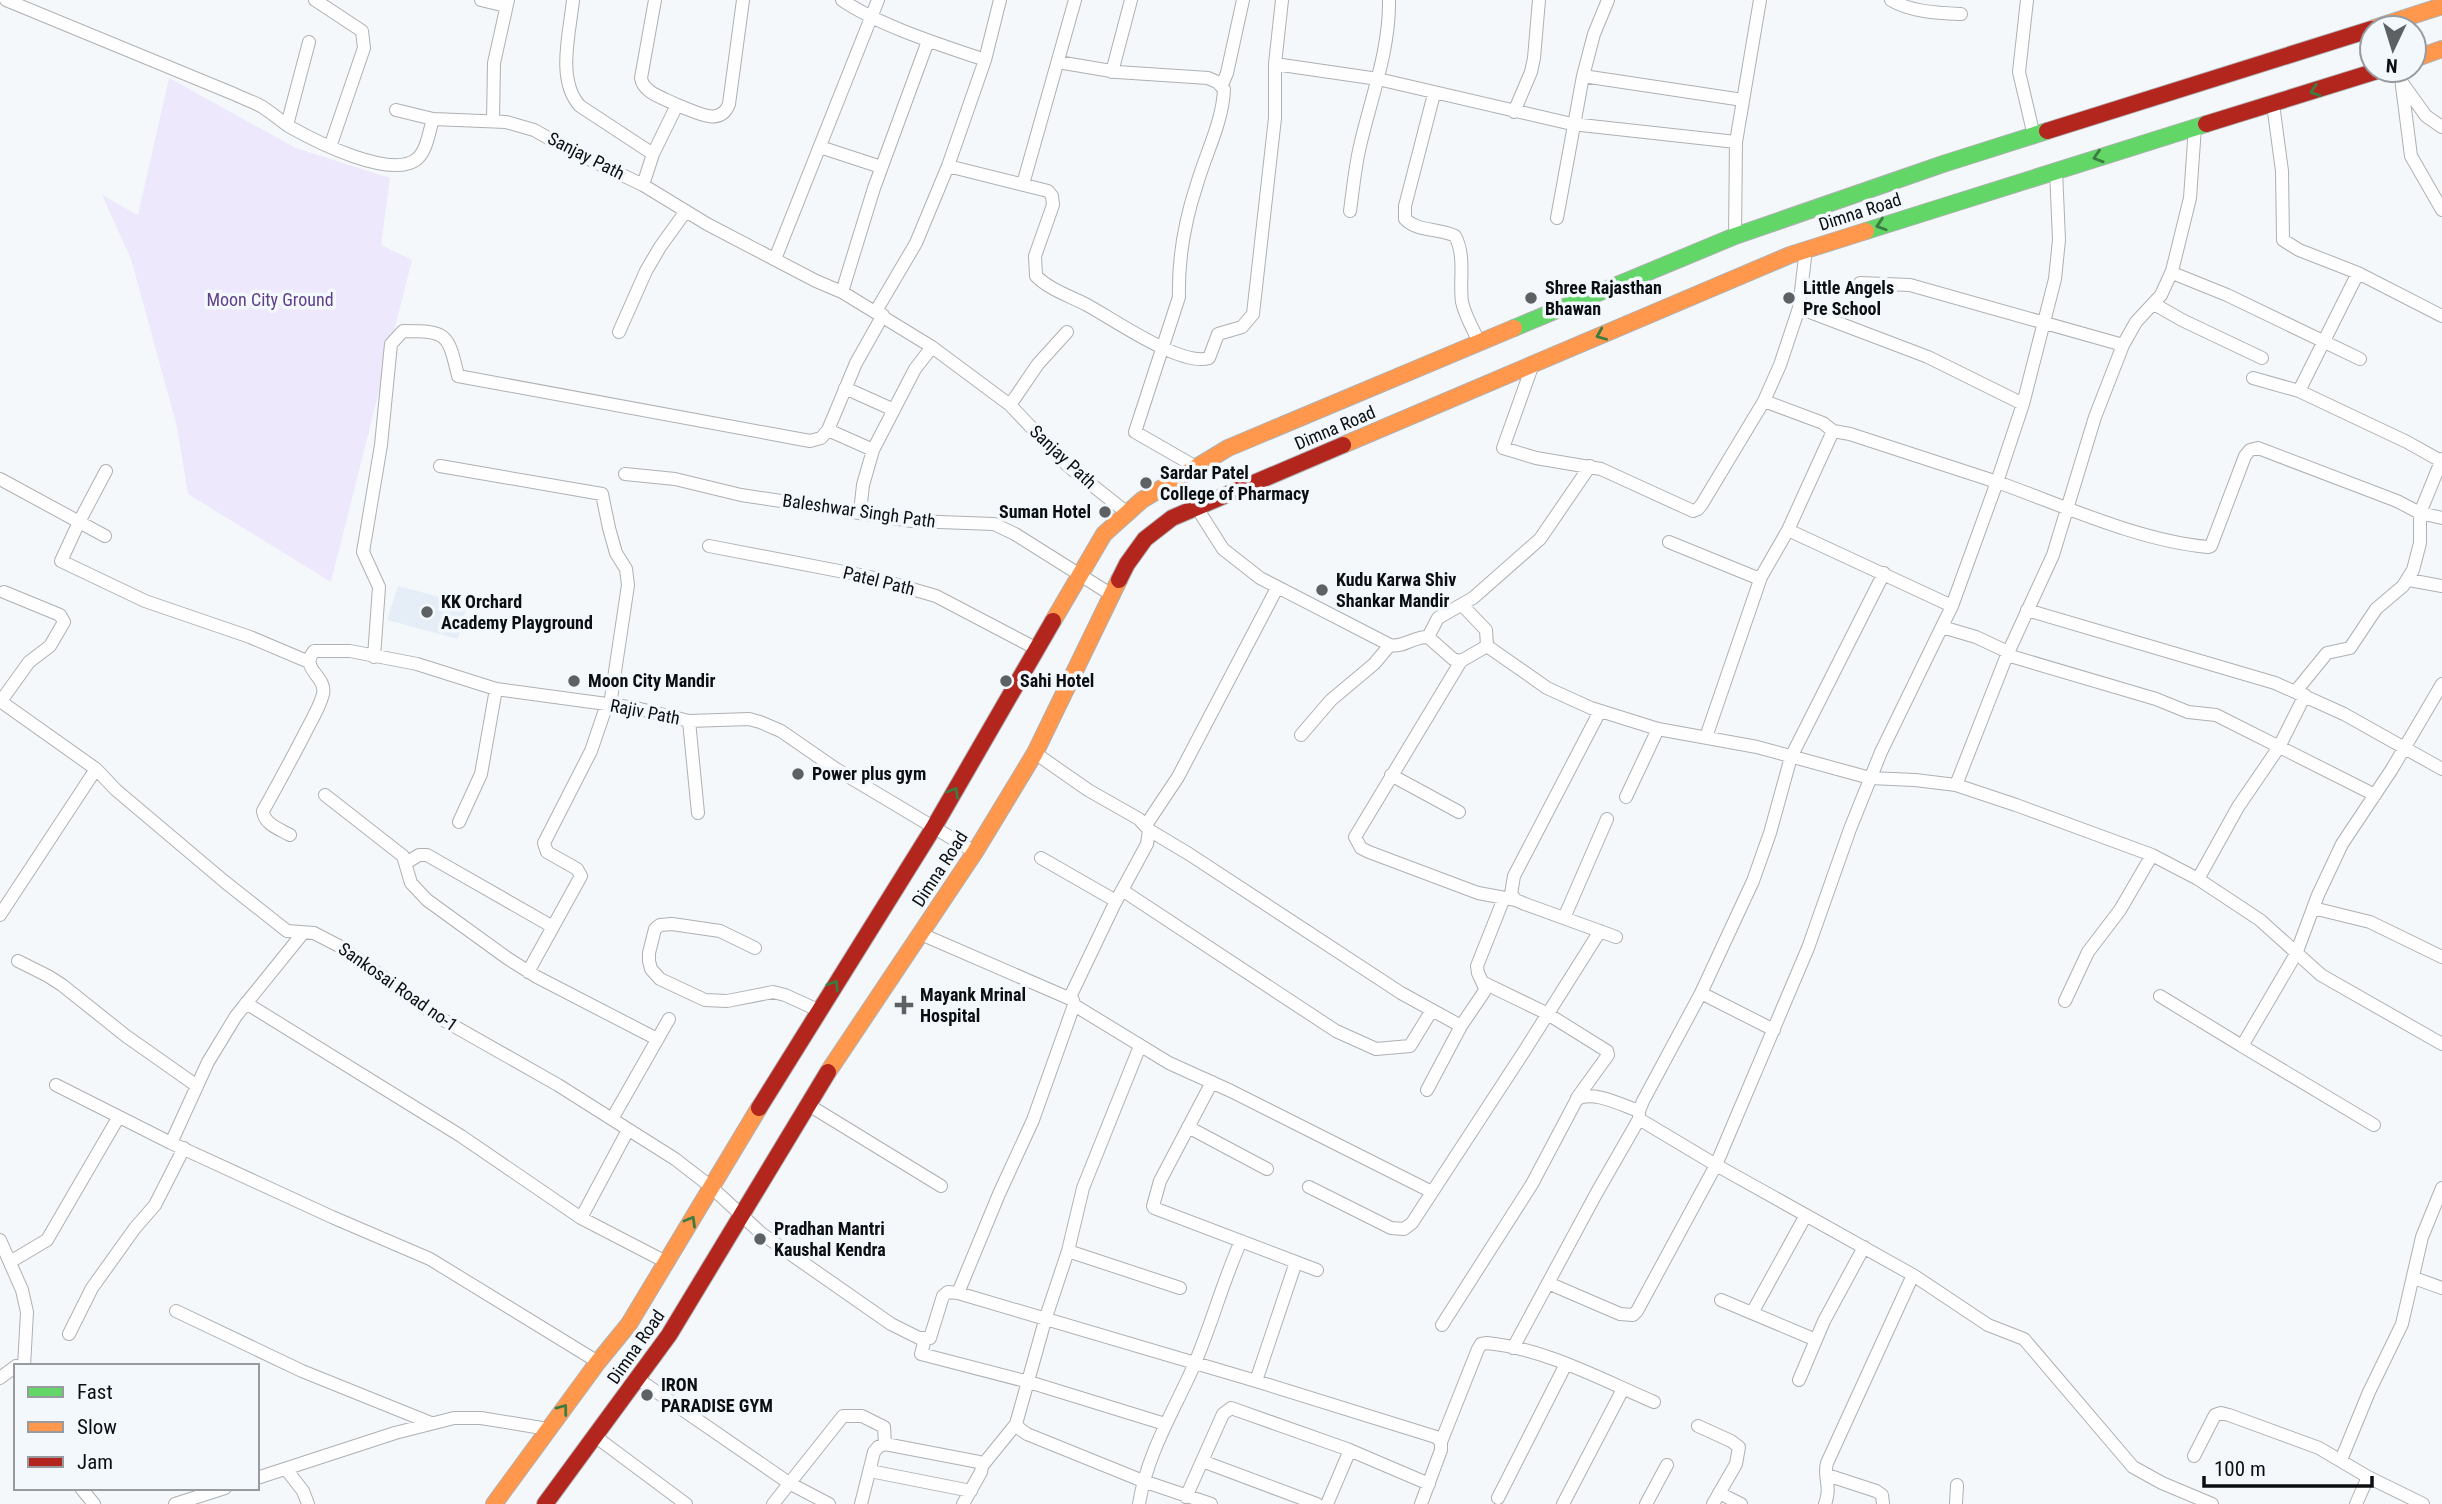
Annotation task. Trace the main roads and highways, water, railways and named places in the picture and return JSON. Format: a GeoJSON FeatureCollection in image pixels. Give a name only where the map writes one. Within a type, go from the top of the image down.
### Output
{"type":"FeatureCollection","features":[{"type":"Feature","properties":{"kind":"place","name":"Shree Rajasthan Bhawan"},"geometry":{"type":"Point","coordinates":[1531,298]}},
{"type":"Feature","properties":{"kind":"place","name":"Little Angels Pre School"},"geometry":{"type":"Point","coordinates":[1789,298]}},
{"type":"Feature","properties":{"kind":"place","name":"Sardar Patel College of Pharmacy"},"geometry":{"type":"Point","coordinates":[1146,483]}},
{"type":"Feature","properties":{"kind":"place","name":"Suman Hotel"},"geometry":{"type":"Point","coordinates":[1105,512]}},
{"type":"Feature","properties":{"kind":"place","name":"Kudu Karwa Shiv Shankar Mandir"},"geometry":{"type":"Point","coordinates":[1322,590]}},
{"type":"Feature","properties":{"kind":"place","name":"KK Orchard Academy Playground"},"geometry":{"type":"Point","coordinates":[427,612]}},
{"type":"Feature","properties":{"kind":"place","name":"Moon City Mandir"},"geometry":{"type":"Point","coordinates":[574,681]}},
{"type":"Feature","properties":{"kind":"place","name":"Sahi Hotel"},"geometry":{"type":"Point","coordinates":[1006,681]}},
{"type":"Feature","properties":{"kind":"place","name":"Power plus gym"},"geometry":{"type":"Point","coordinates":[798,774]}},
{"type":"Feature","properties":{"kind":"place","name":"Mayank Mrinal Hospital"},"geometry":{"type":"Point","coordinates":[904,1005]}},
{"type":"Feature","properties":{"kind":"place","name":"Pradhan Mantri Kaushal Kendra"},"geometry":{"type":"Point","coordinates":[760,1239]}},
{"type":"Feature","properties":{"kind":"place","name":"IRON PARADISE GYM"},"geometry":{"type":"Point","coordinates":[647,1395]}},
{"type":"Feature","properties":{"kind":"park label","name":"Moon City Ground"},"geometry":{"type":"Point","coordinates":[270,300]}}]}
